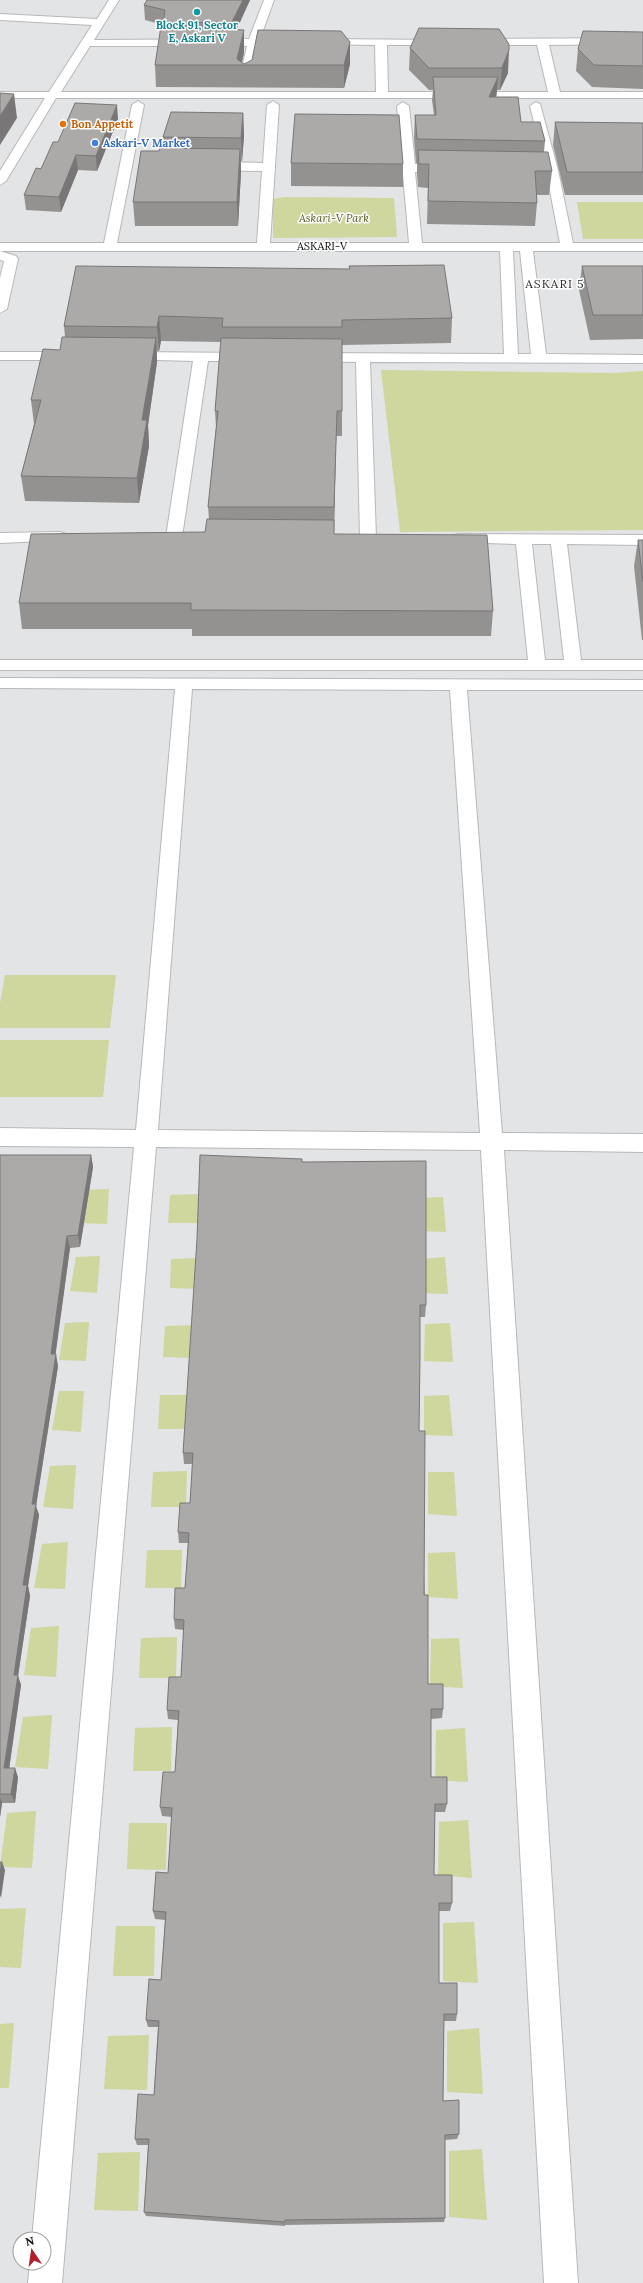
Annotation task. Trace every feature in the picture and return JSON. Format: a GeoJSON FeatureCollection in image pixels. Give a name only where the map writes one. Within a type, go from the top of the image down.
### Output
{"type":"FeatureCollection","features":[{"type":"Feature","properties":{"kind":"street"},"geometry":{"type":"LineString","coordinates":[[0,182],[4,167],[114,0]]}},
{"type":"Feature","properties":{"kind":"street"},"geometry":{"type":"LineString","coordinates":[[245,82],[253,42],[269,0]]}},
{"type":"Feature","properties":{"kind":"street"},"geometry":{"type":"LineString","coordinates":[[0,17],[99,22]]}},
{"type":"Feature","properties":{"kind":"street"},"geometry":{"type":"LineString","coordinates":[[542,41],[555,95]]}},
{"type":"Feature","properties":{"kind":"street"},"geometry":{"type":"LineString","coordinates":[[466,42],[643,41]]}},
{"type":"Feature","properties":{"kind":"street"},"geometry":{"type":"LineString","coordinates":[[382,42],[382,94]]}},
{"type":"Feature","properties":{"kind":"street"},"geometry":{"type":"LineString","coordinates":[[85,43],[450,42]]}},
{"type":"Feature","properties":{"kind":"street"},"geometry":{"type":"LineString","coordinates":[[0,94],[49,100],[138,105],[643,106]]}},
{"type":"Feature","properties":{"kind":"street"},"geometry":{"type":"LineString","coordinates":[[0,104],[49,100],[382,94],[643,95]]}},
{"type":"Feature","properties":{"kind":"street"},"geometry":{"type":"LineString","coordinates":[[110,246],[138,105]]}},
{"type":"Feature","properties":{"kind":"street"},"geometry":{"type":"LineString","coordinates":[[263,246],[273,106]]}},
{"type":"Feature","properties":{"kind":"street"},"geometry":{"type":"LineString","coordinates":[[403,106],[416,246]]}},
{"type":"Feature","properties":{"kind":"street"},"geometry":{"type":"LineString","coordinates":[[536,106],[552,170],[567,247]]}},
{"type":"Feature","properties":{"kind":"street"},"geometry":{"type":"LineString","coordinates":[[125,165],[141,166]]}},
{"type":"Feature","properties":{"kind":"street"},"geometry":{"type":"LineString","coordinates":[[196,166],[268,167]]}},
{"type":"Feature","properties":{"kind":"street"},"geometry":{"type":"LineString","coordinates":[[409,168],[457,168]]}},
{"type":"Feature","properties":{"kind":"street"},"geometry":{"type":"LineString","coordinates":[[536,169],[552,170]]}},
{"type":"Feature","properties":{"kind":"street"},"geometry":{"type":"LineString","coordinates":[[0,247],[4,251],[1,302]]}},
{"type":"Feature","properties":{"kind":"street","name":"ASKARI-V"},"geometry":{"type":"LineString","coordinates":[[0,247],[643,247]]}},
{"type":"Feature","properties":{"kind":"street"},"geometry":{"type":"LineString","coordinates":[[526,247],[529,261],[539,359]]}},
{"type":"Feature","properties":{"kind":"street"},"geometry":{"type":"LineString","coordinates":[[506,248],[508,261],[511,359]]}},
{"type":"Feature","properties":{"kind":"street"},"geometry":{"type":"LineString","coordinates":[[4,257],[256,260]]}},
{"type":"Feature","properties":{"kind":"street"},"geometry":{"type":"LineString","coordinates":[[492,261],[544,261]]}},
{"type":"Feature","properties":{"kind":"street"},"geometry":{"type":"LineString","coordinates":[[0,356],[85,356]]}},
{"type":"Feature","properties":{"kind":"street"},"geometry":{"type":"LineString","coordinates":[[116,356],[263,357]]}},
{"type":"Feature","properties":{"kind":"street"},"geometry":{"type":"LineString","coordinates":[[174,537],[201,357]]}},
{"type":"Feature","properties":{"kind":"street"},"geometry":{"type":"LineString","coordinates":[[301,357],[643,359]]}},
{"type":"Feature","properties":{"kind":"street"},"geometry":{"type":"LineString","coordinates":[[363,357],[368,538]]}},
{"type":"Feature","properties":{"kind":"street"},"geometry":{"type":"LineString","coordinates":[[0,538],[79,537]]}},
{"type":"Feature","properties":{"kind":"street"},"geometry":{"type":"LineString","coordinates":[[445,539],[643,540]]}},
{"type":"Feature","properties":{"kind":"street"},"geometry":{"type":"LineString","coordinates":[[523,539],[537,665]]}},
{"type":"Feature","properties":{"kind":"street"},"geometry":{"type":"LineString","coordinates":[[558,539],[573,665]]}},
{"type":"Feature","properties":{"kind":"street"},"geometry":{"type":"LineString","coordinates":[[0,665],[643,665]]}},
{"type":"Feature","properties":{"kind":"street"},"geometry":{"type":"LineString","coordinates":[[556,665],[558,685]]}},
{"type":"Feature","properties":{"kind":"street"},"geometry":{"type":"LineString","coordinates":[[0,683],[643,685]]}},
{"type":"Feature","properties":{"kind":"street"},"geometry":{"type":"LineString","coordinates":[[45,2283],[146,1139],[184,683]]}},
{"type":"Feature","properties":{"kind":"street"},"geometry":{"type":"LineString","coordinates":[[458,684],[492,1142],[561,2283]]}},
{"type":"Feature","properties":{"kind":"street"},"geometry":{"type":"LineString","coordinates":[[0,1137],[643,1143]]}},
{"type":"Feature","properties":{"kind":"green space","name":"Askari-V Park"},"geometry":{"type":"Polygon","coordinates":[[[285,197],[394,198],[397,237],[273,238],[273,199],[285,197]]]}},
{"type":"Feature","properties":{"kind":"green space"},"geometry":{"type":"Polygon","coordinates":[[[577,202],[643,202],[643,239],[583,239],[577,202]]]}},
{"type":"Feature","properties":{"kind":"green space"},"geometry":{"type":"Polygon","coordinates":[[[381,370],[614,373],[643,371],[643,530],[400,532],[381,370]]]}},
{"type":"Feature","properties":{"kind":"green space"},"geometry":{"type":"Polygon","coordinates":[[[5,975],[116,975],[110,1028],[0,1028],[0,1003],[5,975]]]}},
{"type":"Feature","properties":{"kind":"green space"},"geometry":{"type":"Polygon","coordinates":[[[0,1040],[109,1040],[103,1097],[0,1097],[0,1040]]]}},
{"type":"Feature","properties":{"kind":"green space"},"geometry":{"type":"Polygon","coordinates":[[[109,1189],[107,1224],[81,1223],[86,1190],[109,1189]]]}},
{"type":"Feature","properties":{"kind":"green space"},"geometry":{"type":"Polygon","coordinates":[[[200,1194],[200,1223],[168,1223],[170,1195],[200,1194]]]}},
{"type":"Feature","properties":{"kind":"green space"},"geometry":{"type":"Polygon","coordinates":[[[443,1197],[446,1232],[419,1231],[420,1198],[443,1197]]]}},
{"type":"Feature","properties":{"kind":"green space"},"geometry":{"type":"Polygon","coordinates":[[[100,1256],[97,1293],[70,1291],[76,1257],[100,1256]]]}},
{"type":"Feature","properties":{"kind":"green space"},"geometry":{"type":"Polygon","coordinates":[[[445,1257],[448,1294],[421,1293],[421,1259],[445,1257]]]}},
{"type":"Feature","properties":{"kind":"green space"},"geometry":{"type":"Polygon","coordinates":[[[202,1258],[201,1289],[170,1288],[171,1259],[202,1258]]]}},
{"type":"Feature","properties":{"kind":"green space"},"geometry":{"type":"Polygon","coordinates":[[[89,1322],[86,1361],[59,1360],[65,1323],[89,1322]]]}},
{"type":"Feature","properties":{"kind":"green space"},"geometry":{"type":"Polygon","coordinates":[[[450,1323],[453,1362],[424,1361],[425,1324],[450,1323]]]}},
{"type":"Feature","properties":{"kind":"green space"},"geometry":{"type":"Polygon","coordinates":[[[196,1325],[196,1358],[163,1357],[165,1326],[196,1325]]]}},
{"type":"Feature","properties":{"kind":"green space"},"geometry":{"type":"Polygon","coordinates":[[[59,1391],[84,1391],[81,1432],[52,1430],[59,1391]]]}},
{"type":"Feature","properties":{"kind":"green space"},"geometry":{"type":"Polygon","coordinates":[[[160,1395],[193,1395],[192,1429],[158,1429],[160,1395]]]}},
{"type":"Feature","properties":{"kind":"green space"},"geometry":{"type":"Polygon","coordinates":[[[449,1395],[453,1436],[424,1435],[424,1396],[449,1395]]]}},
{"type":"Feature","properties":{"kind":"green space"},"geometry":{"type":"Polygon","coordinates":[[[76,1465],[73,1509],[43,1507],[50,1466],[76,1465]]]}},
{"type":"Feature","properties":{"kind":"green space"},"geometry":{"type":"Polygon","coordinates":[[[187,1471],[186,1507],[151,1507],[153,1472],[187,1471]]]}},
{"type":"Feature","properties":{"kind":"green space"},"geometry":{"type":"Polygon","coordinates":[[[428,1472],[454,1472],[457,1516],[428,1514],[428,1472]]]}},
{"type":"Feature","properties":{"kind":"green space"},"geometry":{"type":"Polygon","coordinates":[[[68,1542],[65,1589],[34,1588],[42,1544],[68,1542]]]}},
{"type":"Feature","properties":{"kind":"green space"},"geometry":{"type":"Polygon","coordinates":[[[147,1550],[182,1550],[181,1588],[145,1588],[147,1550]]]}},
{"type":"Feature","properties":{"kind":"green space"},"geometry":{"type":"Polygon","coordinates":[[[455,1552],[458,1599],[428,1597],[428,1553],[455,1552]]]}},
{"type":"Feature","properties":{"kind":"green space"},"geometry":{"type":"Polygon","coordinates":[[[59,1626],[56,1677],[24,1675],[31,1628],[59,1626]]]}},
{"type":"Feature","properties":{"kind":"green space"},"geometry":{"type":"Polygon","coordinates":[[[177,1637],[176,1678],[139,1678],[141,1638],[177,1637]]]}},
{"type":"Feature","properties":{"kind":"green space"},"geometry":{"type":"Polygon","coordinates":[[[459,1638],[463,1688],[430,1686],[431,1639],[459,1638]]]}},
{"type":"Feature","properties":{"kind":"green space"},"geometry":{"type":"Polygon","coordinates":[[[52,1715],[48,1769],[15,1767],[23,1717],[52,1715]]]}},
{"type":"Feature","properties":{"kind":"green space"},"geometry":{"type":"Polygon","coordinates":[[[172,1727],[171,1771],[133,1771],[135,1728],[172,1727]]]}},
{"type":"Feature","properties":{"kind":"green space"},"geometry":{"type":"Polygon","coordinates":[[[465,1728],[468,1782],[435,1780],[436,1730],[465,1728]]]}},
{"type":"Feature","properties":{"kind":"green space"},"geometry":{"type":"Polygon","coordinates":[[[36,1811],[32,1868],[0,1867],[7,1813],[36,1811]]]}},
{"type":"Feature","properties":{"kind":"green space"},"geometry":{"type":"Polygon","coordinates":[[[468,1820],[472,1878],[438,1875],[439,1822],[468,1820]]]}},
{"type":"Feature","properties":{"kind":"green space"},"geometry":{"type":"Polygon","coordinates":[[[129,1823],[167,1823],[166,1870],[127,1869],[129,1823]]]}},
{"type":"Feature","properties":{"kind":"green space"},"geometry":{"type":"Polygon","coordinates":[[[26,1908],[21,1968],[0,1967],[0,1909],[26,1908]]]}},
{"type":"Feature","properties":{"kind":"green space"},"geometry":{"type":"Polygon","coordinates":[[[474,1922],[478,1983],[443,1981],[443,1923],[474,1922]]]}},
{"type":"Feature","properties":{"kind":"green space"},"geometry":{"type":"Polygon","coordinates":[[[116,1926],[155,1926],[154,1976],[113,1976],[116,1926]]]}},
{"type":"Feature","properties":{"kind":"green space"},"geometry":{"type":"Polygon","coordinates":[[[14,2023],[9,2088],[0,2088],[0,2024],[14,2023]]]}},
{"type":"Feature","properties":{"kind":"green space"},"geometry":{"type":"Polygon","coordinates":[[[479,2028],[483,2094],[447,2092],[447,2031],[479,2028]]]}},
{"type":"Feature","properties":{"kind":"green space"},"geometry":{"type":"Polygon","coordinates":[[[149,2035],[147,2090],[104,2089],[108,2036],[149,2035]]]}},
{"type":"Feature","properties":{"kind":"green space"},"geometry":{"type":"Polygon","coordinates":[[[482,2149],[487,2220],[449,2217],[449,2151],[482,2149]]]}},
{"type":"Feature","properties":{"kind":"green space"},"geometry":{"type":"Polygon","coordinates":[[[140,2152],[138,2211],[94,2210],[98,2153],[140,2152]]]}},
{"type":"Feature","properties":{"kind":"building","name":"Block 91, Sector E, Askari V"},"geometry":{"type":"Polygon","coordinates":[[[147,0],[243,0],[232,22],[163,23],[165,10],[144,5],[147,0]]]}},
{"type":"Feature","properties":{"kind":"building"},"geometry":{"type":"Polygon","coordinates":[[[161,26],[227,26],[226,29],[244,30],[237,59],[244,64],[252,60],[258,30],[341,31],[350,42],[344,65],[155,65],[161,26]]]}},
{"type":"Feature","properties":{"kind":"building"},"geometry":{"type":"Polygon","coordinates":[[[419,28],[499,29],[509,44],[509,50],[502,68],[429,68],[410,48],[419,28]]]}},
{"type":"Feature","properties":{"kind":"building"},"geometry":{"type":"Polygon","coordinates":[[[583,31],[643,32],[643,66],[594,65],[578,49],[583,31]]]}},
{"type":"Feature","properties":{"kind":"building"},"geometry":{"type":"Polygon","coordinates":[[[433,77],[498,77],[489,97],[518,97],[521,122],[540,122],[545,141],[417,139],[415,115],[436,115],[433,77]]]}},
{"type":"Feature","properties":{"kind":"building"},"geometry":{"type":"Polygon","coordinates":[[[0,93],[14,94],[0,116],[0,93]]]}},
{"type":"Feature","properties":{"kind":"building"},"geometry":{"type":"Polygon","coordinates":[[[75,103],[117,105],[96,156],[76,155],[59,197],[24,195],[36,168],[41,169],[53,142],[58,142],[75,103]]]}},
{"type":"Feature","properties":{"kind":"building"},"geometry":{"type":"Polygon","coordinates":[[[171,112],[243,113],[241,138],[163,137],[171,112]]]}},
{"type":"Feature","properties":{"kind":"building"},"geometry":{"type":"Polygon","coordinates":[[[295,114],[399,115],[403,164],[291,163],[295,114]]]}},
{"type":"Feature","properties":{"kind":"building"},"geometry":{"type":"Polygon","coordinates":[[[555,122],[643,123],[643,172],[567,172],[555,122]]]}},
{"type":"Feature","properties":{"kind":"building"},"geometry":{"type":"Polygon","coordinates":[[[160,148],[240,149],[237,202],[133,202],[141,151],[159,151],[160,148]]]}},
{"type":"Feature","properties":{"kind":"building"},"geometry":{"type":"Polygon","coordinates":[[[418,150],[548,152],[552,171],[535,171],[537,203],[428,201],[429,164],[419,164],[418,150]]]}},
{"type":"Feature","properties":{"kind":"building"},"geometry":{"type":"Polygon","coordinates":[[[444,265],[452,318],[342,320],[342,327],[222,327],[223,318],[159,316],[157,327],[64,326],[76,266],[350,269],[349,266],[444,265]]]}},
{"type":"Feature","properties":{"kind":"building"},"geometry":{"type":"Polygon","coordinates":[[[582,266],[643,266],[643,315],[593,315],[582,266]]]}},
{"type":"Feature","properties":{"kind":"building"},"geometry":{"type":"Polygon","coordinates":[[[62,337],[156,338],[142,420],[147,420],[137,478],[21,476],[41,400],[31,400],[43,349],[60,350],[62,337]]]}},
{"type":"Feature","properties":{"kind":"building"},"geometry":{"type":"Polygon","coordinates":[[[221,338],[342,339],[342,411],[337,411],[334,507],[208,507],[218,411],[215,411],[221,338]]]}},
{"type":"Feature","properties":{"kind":"building"},"geometry":{"type":"Polygon","coordinates":[[[207,519],[334,520],[334,534],[487,535],[493,611],[191,610],[191,603],[19,603],[31,534],[205,532],[207,519]]]}},
{"type":"Feature","properties":{"kind":"building"},"geometry":{"type":"Polygon","coordinates":[[[638,540],[643,540],[643,582],[638,540]]]}},
{"type":"Feature","properties":{"kind":"building"},"geometry":{"type":"Polygon","coordinates":[[[0,1155],[91,1155],[78,1235],[67,1236],[51,1354],[56,1354],[32,1504],[36,1504],[23,1585],[27,1585],[14,1675],[18,1675],[4,1768],[15,1768],[11,1794],[0,1794],[0,1155]]]}},
{"type":"Feature","properties":{"kind":"building"},"geometry":{"type":"Polygon","coordinates":[[[200,1155],[302,1159],[302,1162],[426,1161],[426,1305],[420,1305],[419,1431],[425,1431],[424,1595],[428,1595],[428,1684],[443,1684],[443,1709],[431,1709],[431,1777],[447,1777],[447,1804],[435,1804],[434,1875],[452,1875],[452,1903],[439,1903],[439,1983],[457,1983],[457,2014],[444,2014],[443,2101],[459,2100],[459,2134],[445,2135],[445,2218],[285,2220],[285,2222],[144,2212],[149,2139],[135,2139],[138,2094],[154,2095],[159,2021],[146,2020],[149,1979],[161,1980],[166,1912],[153,1911],[156,1872],[168,1873],[172,1808],[160,1807],[163,1772],[175,1772],[179,1711],[167,1710],[169,1677],[181,1677],[184,1620],[174,1619],[175,1588],[185,1588],[189,1533],[178,1532],[180,1503],[190,1503],[193,1453],[183,1453],[197,1239],[200,1155]]]}},
{"type":"Feature","properties":{"kind":"building"},"geometry":{"type":"Polygon","coordinates":[[[0,1862],[2,1862],[0,1874],[0,1862]]]}},
{"type":"Feature","properties":{"kind":"place","name":"Block 91, Sector E, Askari V"},"geometry":{"type":"Point","coordinates":[197,12]}},
{"type":"Feature","properties":{"kind":"place","name":"Bon Appetit"},"geometry":{"type":"Point","coordinates":[63,124]}},
{"type":"Feature","properties":{"kind":"place","name":"Askari-V Market"},"geometry":{"type":"Point","coordinates":[95,143]}},
{"type":"Feature","properties":{"kind":"district","name":"ASKARI 5"},"geometry":{"type":"Point","coordinates":[555,284]}}]}
